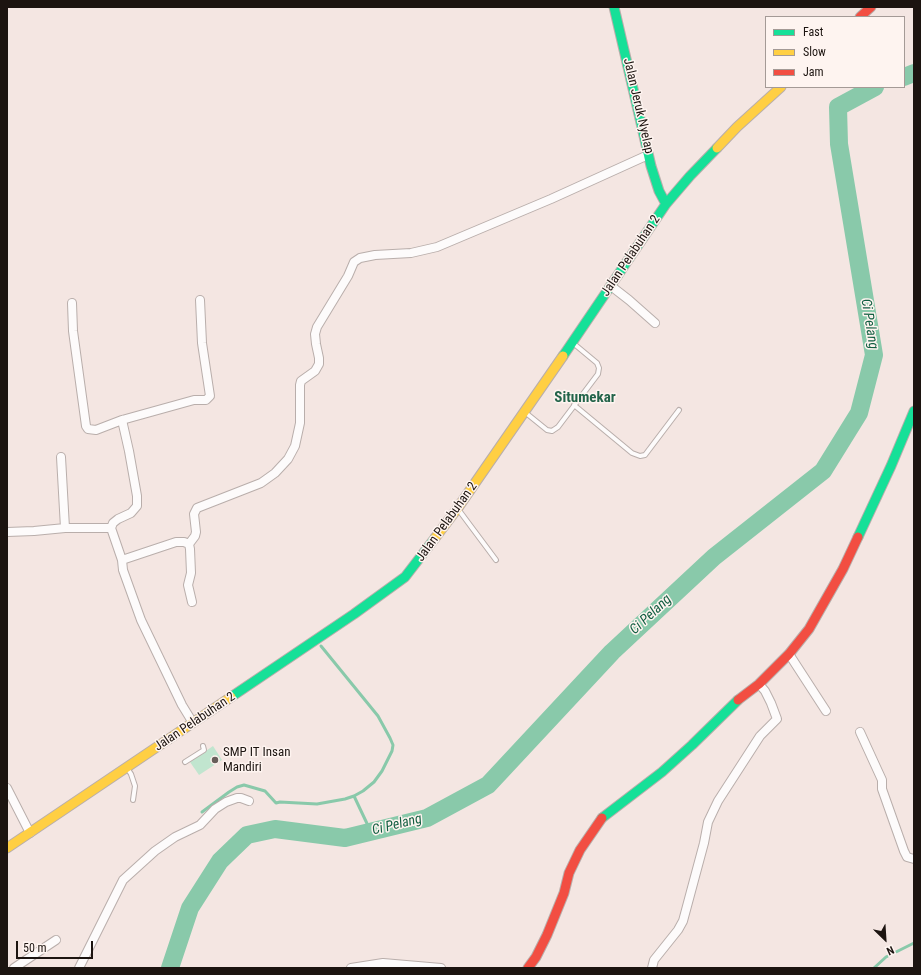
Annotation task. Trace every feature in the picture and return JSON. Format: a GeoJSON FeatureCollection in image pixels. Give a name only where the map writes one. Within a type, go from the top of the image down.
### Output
{"type":"FeatureCollection","features":[{"type":"Feature","properties":{"kind":"main road","name":"Jalan Jeruk Nyelap"},"geometry":{"type":"LineString","coordinates":[[614,7],[648,155],[655,179],[666,204]]}},
{"type":"Feature","properties":{"kind":"main road"},"geometry":{"type":"LineString","coordinates":[[861,16],[871,7]]}},
{"type":"Feature","properties":{"kind":"main road","name":"Jalan Pelabuhan 2"},"geometry":{"type":"LineString","coordinates":[[7,848],[192,726],[405,577],[457,509],[525,412],[666,204],[737,126],[780,88]]}},
{"type":"Feature","properties":{"kind":"main road"},"geometry":{"type":"LineString","coordinates":[[528,968],[536,957],[547,934],[564,893],[569,874],[580,850],[601,819],[662,772],[692,745],[734,703],[759,684],[789,654],[809,629],[843,569],[891,466],[914,411]]}},
{"type":"Feature","properties":{"kind":"street"},"geometry":{"type":"LineString","coordinates":[[192,602],[188,585],[190,573],[189,544],[196,532],[194,514],[197,508],[261,484],[275,473],[288,459],[295,446],[300,423],[301,381],[315,371],[319,364],[315,334],[317,327],[348,276],[354,262],[360,258],[375,255],[411,253],[437,247],[551,199],[648,155]]}},
{"type":"Feature","properties":{"kind":"street"},"geometry":{"type":"LineString","coordinates":[[611,286],[655,323]]}},
{"type":"Feature","properties":{"kind":"street"},"geometry":{"type":"LineString","coordinates":[[72,304],[73,331],[86,426],[88,429],[96,430],[122,420],[194,400],[206,400],[209,397],[210,392],[202,343],[200,300]]}},
{"type":"Feature","properties":{"kind":"street"},"geometry":{"type":"LineString","coordinates":[[122,420],[137,496],[137,506],[131,513],[113,523],[111,528],[122,560],[123,570],[141,620],[192,726]]}},
{"type":"Feature","properties":{"kind":"street"},"geometry":{"type":"LineString","coordinates":[[61,457],[65,528]]}},
{"type":"Feature","properties":{"kind":"street"},"geometry":{"type":"LineString","coordinates":[[7,532],[65,528],[111,528]]}},
{"type":"Feature","properties":{"kind":"street"},"geometry":{"type":"LineString","coordinates":[[122,560],[176,542],[184,542],[189,544]]}},
{"type":"Feature","properties":{"kind":"street"},"geometry":{"type":"LineString","coordinates":[[789,654],[826,711]]}},
{"type":"Feature","properties":{"kind":"street"},"geometry":{"type":"LineString","coordinates":[[652,968],[654,960],[678,930],[683,921],[704,843],[708,822],[718,801],[760,736],[777,719],[765,691],[759,684]]}},
{"type":"Feature","properties":{"kind":"street"},"geometry":{"type":"LineString","coordinates":[[860,732],[882,780],[884,795],[904,851],[907,857],[914,859]]}},
{"type":"Feature","properties":{"kind":"street"},"geometry":{"type":"LineString","coordinates":[[7,788],[30,833]]}},
{"type":"Feature","properties":{"kind":"street"},"geometry":{"type":"LineString","coordinates":[[79,968],[124,880],[155,851],[175,837],[200,825],[215,809],[226,802],[237,798],[249,801]]}},
{"type":"Feature","properties":{"kind":"street"},"geometry":{"type":"LineString","coordinates":[[14,968],[56,940]]}},
{"type":"Feature","properties":{"kind":"street"},"geometry":{"type":"LineString","coordinates":[[351,968],[382,963],[441,968]]}},
{"type":"Feature","properties":{"kind":"lane"},"geometry":{"type":"LineString","coordinates":[[525,412],[547,430],[552,431],[558,427],[598,374],[600,368],[597,363],[573,343]]}},
{"type":"Feature","properties":{"kind":"lane"},"geometry":{"type":"LineString","coordinates":[[574,405],[632,452],[640,456],[645,455],[679,410]]}},
{"type":"Feature","properties":{"kind":"lane"},"geometry":{"type":"LineString","coordinates":[[457,509],[496,560]]}},
{"type":"Feature","properties":{"kind":"lane"},"geometry":{"type":"LineString","coordinates":[[185,762],[204,750],[203,746]]}},
{"type":"Feature","properties":{"kind":"lane"},"geometry":{"type":"LineString","coordinates":[[127,768],[131,774],[135,786],[133,800]]}},
{"type":"Feature","properties":{"kind":"green space"},"geometry":{"type":"Polygon","coordinates":[[[213,746],[222,760],[199,775],[190,762],[213,746]]]}},
{"type":"Feature","properties":{"kind":"waterway","name":"Ci Pelang"},"geometry":{"type":"LineString","coordinates":[[905,77],[914,73]]}},
{"type":"Feature","properties":{"kind":"waterway","name":"Ci Pelang"},"geometry":{"type":"LineString","coordinates":[[170,968],[190,908],[220,861],[247,835],[275,829],[345,838],[427,818],[488,785],[612,652],[714,557],[823,471],[859,413],[874,355],[839,144],[838,107],[873,88]]}},
{"type":"Feature","properties":{"kind":"waterway"},"geometry":{"type":"LineString","coordinates":[[202,812],[229,792],[244,785],[265,791],[276,803],[317,804],[345,799],[363,791],[374,782],[382,771],[392,751],[393,745],[390,738],[378,716],[321,646]]}},
{"type":"Feature","properties":{"kind":"waterway"},"geometry":{"type":"LineString","coordinates":[[354,796],[371,832]]}},
{"type":"Feature","properties":{"kind":"waterway"},"geometry":{"type":"LineString","coordinates":[[874,968],[886,957],[914,943]]}},
{"type":"Feature","properties":{"kind":"traffic: fast"},"geometry":{"type":"LineString","coordinates":[[614,7],[651,166],[659,191],[666,204]]}},
{"type":"Feature","properties":{"kind":"traffic: fast"},"geometry":{"type":"LineString","coordinates":[[563,356],[666,204],[717,148]]}},
{"type":"Feature","properties":{"kind":"traffic: fast"},"geometry":{"type":"LineString","coordinates":[[858,537],[891,466],[914,411]]}},
{"type":"Feature","properties":{"kind":"traffic: fast"},"geometry":{"type":"LineString","coordinates":[[231,697],[354,614],[405,577],[435,538]]}},
{"type":"Feature","properties":{"kind":"traffic: fast"},"geometry":{"type":"LineString","coordinates":[[602,818],[662,772],[738,700]]}},
{"type":"Feature","properties":{"kind":"traffic: slow"},"geometry":{"type":"LineString","coordinates":[[717,148],[737,127],[780,88]]}},
{"type":"Feature","properties":{"kind":"traffic: slow"},"geometry":{"type":"LineString","coordinates":[[435,538],[457,509],[563,356]]}},
{"type":"Feature","properties":{"kind":"traffic: slow"},"geometry":{"type":"LineString","coordinates":[[7,848],[231,697]]}},
{"type":"Feature","properties":{"kind":"traffic: jam"},"geometry":{"type":"LineString","coordinates":[[861,16],[871,7]]}},
{"type":"Feature","properties":{"kind":"traffic: jam"},"geometry":{"type":"LineString","coordinates":[[738,700],[759,684],[789,654],[809,629],[843,569],[858,537]]}},
{"type":"Feature","properties":{"kind":"traffic: jam"},"geometry":{"type":"LineString","coordinates":[[528,968],[536,957],[547,935],[564,893],[569,873],[580,850],[602,818]]}},
{"type":"Feature","properties":{"kind":"place","name":"SMP IT Insan Mandiri"},"geometry":{"type":"Point","coordinates":[215,760]}},
{"type":"Feature","properties":{"kind":"district","name":"Situmekar"},"geometry":{"type":"Point","coordinates":[585,398]}}]}
